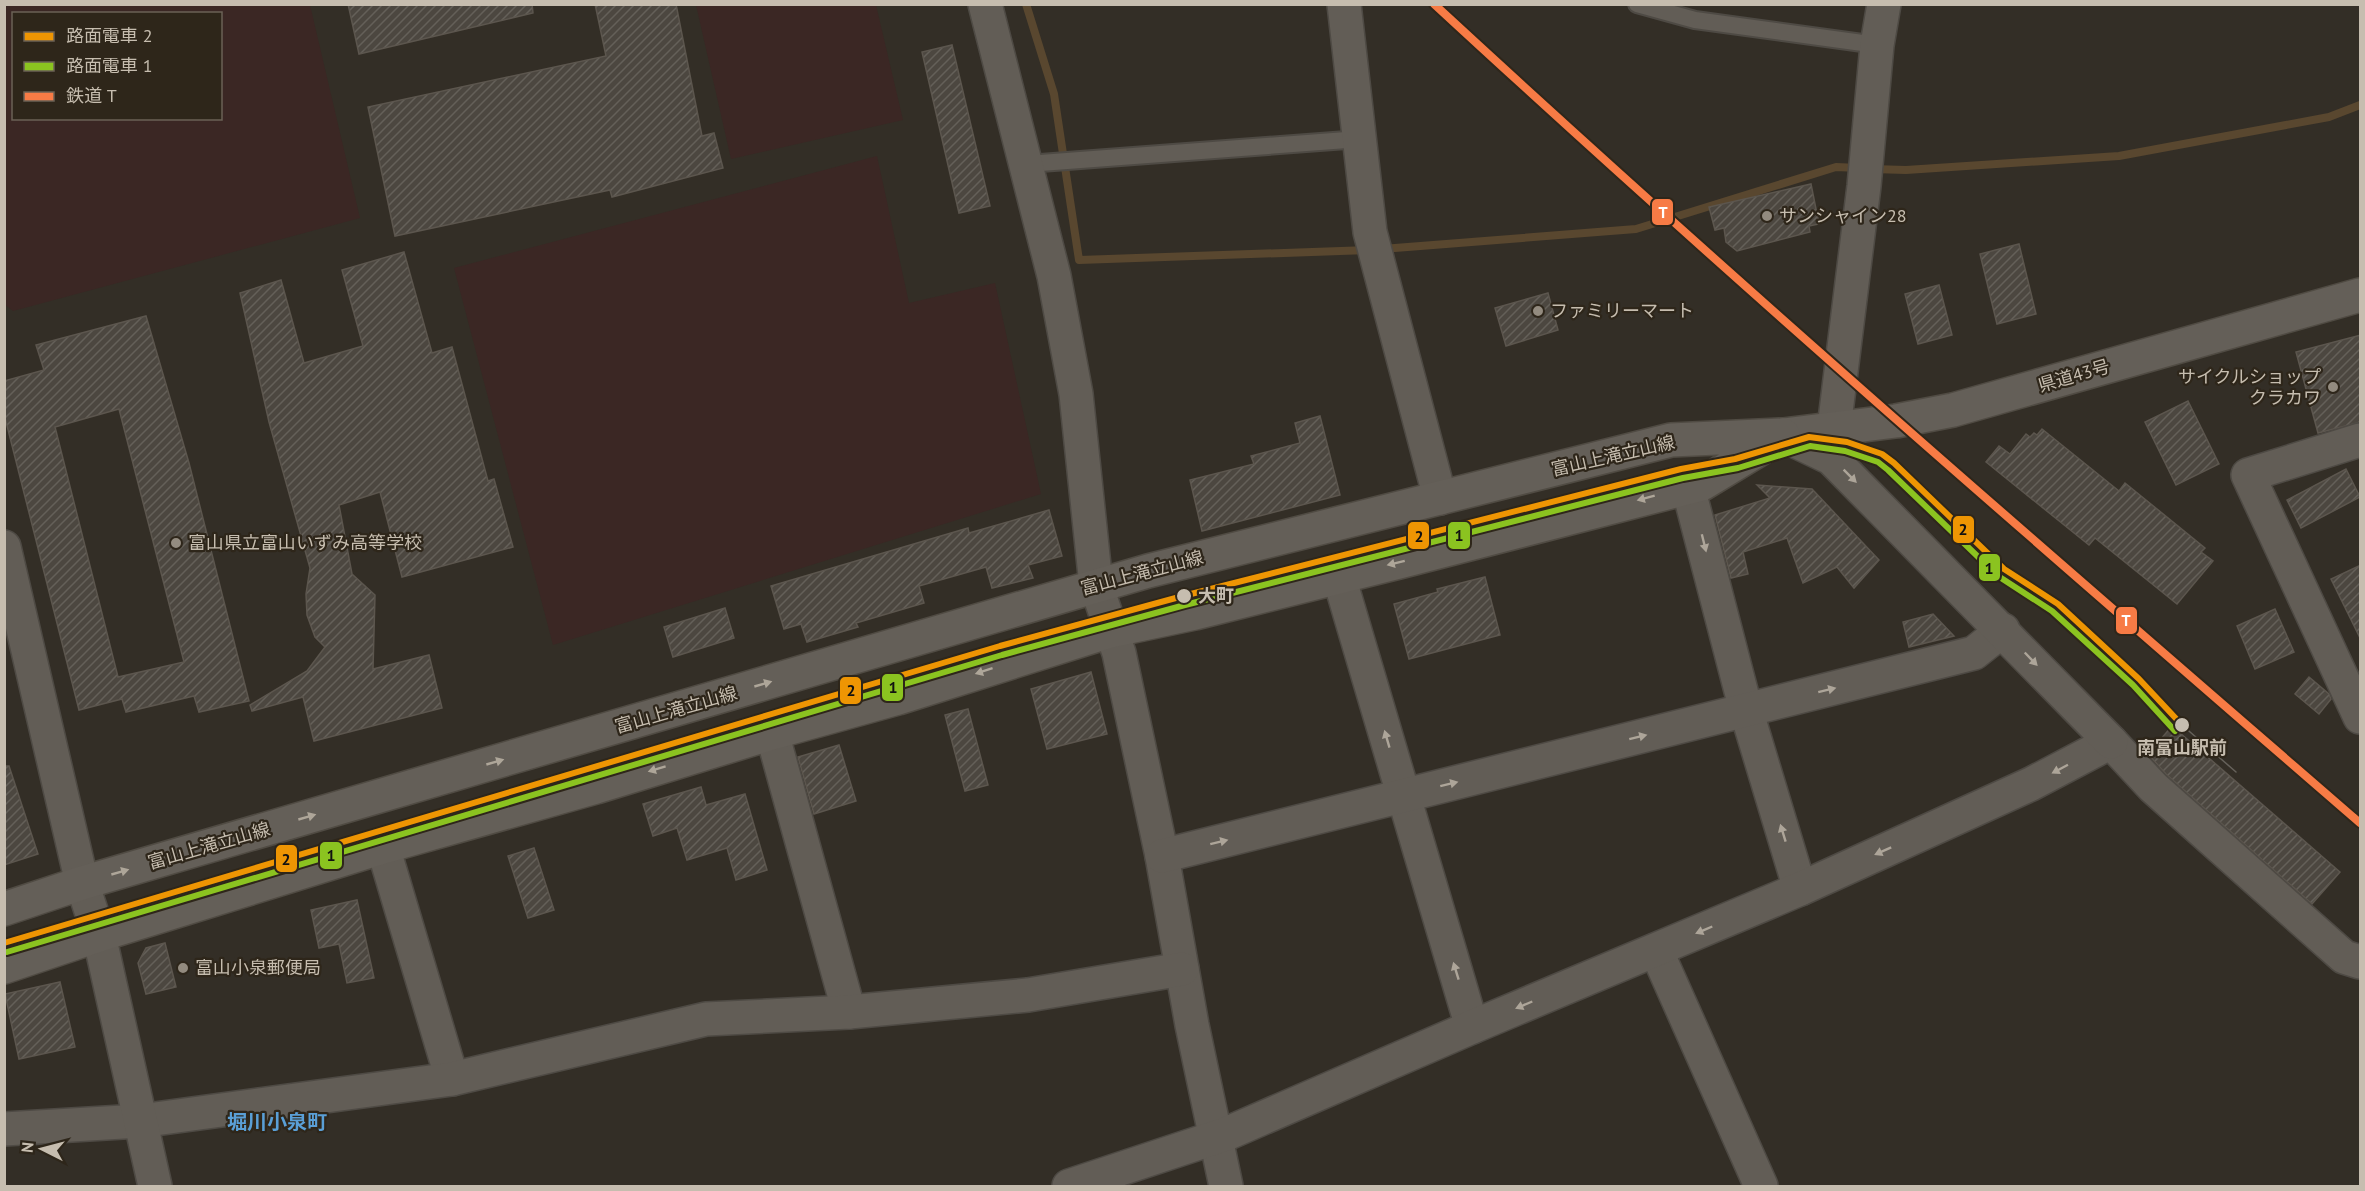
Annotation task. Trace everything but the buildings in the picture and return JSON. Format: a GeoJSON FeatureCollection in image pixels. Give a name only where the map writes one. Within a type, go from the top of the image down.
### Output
{"type":"FeatureCollection","features":[{"type":"Feature","properties":{"kind":"main road","name":"県道43号"},"geometry":{"type":"LineString","coordinates":[[1783,435],[1896,421],[1953,410],[2361,295]]}},
{"type":"Feature","properties":{"kind":"main road","name":"富山上滝立山線"},"geometry":{"type":"LineString","coordinates":[[4,909],[82,883],[1096,585],[1671,440],[1783,435]]}},
{"type":"Feature","properties":{"kind":"main road"},"geometry":{"type":"LineString","coordinates":[[4,967],[99,935],[383,847],[596,788],[772,732],[898,698],[1110,631],[1195,613],[1702,484],[1783,435]]}},
{"type":"Feature","properties":{"kind":"street"},"geometry":{"type":"LineString","coordinates":[[985,4],[1054,276],[1076,394],[1096,585],[1119,653],[1162,856],[1182,969],[1226,1186]]}},
{"type":"Feature","properties":{"kind":"street"},"geometry":{"type":"LineString","coordinates":[[1344,4],[1370,232],[1440,498]]}},
{"type":"Feature","properties":{"kind":"street"},"geometry":{"type":"LineString","coordinates":[[1834,428],[1864,186],[1877,45],[1884,4]]}},
{"type":"Feature","properties":{"kind":"street"},"geometry":{"type":"LineString","coordinates":[[1783,435],[1831,458],[2003,630],[2153,787],[2344,957],[2361,962]]}},
{"type":"Feature","properties":{"kind":"street"},"geometry":{"type":"LineString","coordinates":[[2361,440],[2247,475],[2361,717]]}},
{"type":"Feature","properties":{"kind":"street"},"geometry":{"type":"LineString","coordinates":[[1688,487],[1746,710],[1800,889]]}},
{"type":"Feature","properties":{"kind":"street"},"geometry":{"type":"LineString","coordinates":[[4,547],[82,883],[99,935],[155,1186]]}},
{"type":"Feature","properties":{"kind":"street"},"geometry":{"type":"LineString","coordinates":[[1339,577],[1472,1027]]}},
{"type":"Feature","properties":{"kind":"street"},"geometry":{"type":"LineString","coordinates":[[1162,856],[1974,653],[2003,630]]}},
{"type":"Feature","properties":{"kind":"street"},"geometry":{"type":"LineString","coordinates":[[772,732],[849,1012]]}},
{"type":"Feature","properties":{"kind":"street"},"geometry":{"type":"LineString","coordinates":[[1069,1186],[1216,1137],[1800,889],[2031,784],[2111,742]]}},
{"type":"Feature","properties":{"kind":"street"},"geometry":{"type":"LineString","coordinates":[[383,847],[452,1079]]}},
{"type":"Feature","properties":{"kind":"street"},"geometry":{"type":"LineString","coordinates":[[1656,950],[1761,1186]]}},
{"type":"Feature","properties":{"kind":"street"},"geometry":{"type":"LineString","coordinates":[[4,1129],[140,1120],[452,1079],[706,1019],[849,1012],[1028,995],[1182,969]]}},
{"type":"Feature","properties":{"kind":"lane"},"geometry":{"type":"LineString","coordinates":[[1637,4],[1695,20],[1877,45]]}},
{"type":"Feature","properties":{"kind":"lane"},"geometry":{"type":"LineString","coordinates":[[1027,164],[1360,139]]}},
{"type":"Feature","properties":{"kind":"shaded area"},"geometry":{"type":"Polygon","coordinates":[[[5,4],[310,5],[360,218],[13,311],[4,304],[5,4]]]}},
{"type":"Feature","properties":{"kind":"shaded area"},"geometry":{"type":"Polygon","coordinates":[[[696,5],[876,5],[903,120],[731,159],[696,5]]]}},
{"type":"Feature","properties":{"kind":"shaded area"},"geometry":{"type":"Polygon","coordinates":[[[877,156],[909,303],[995,283],[1041,494],[553,645],[454,268],[877,156]]]}},
{"type":"Feature","properties":{"kind":"waterway"},"geometry":{"type":"LineString","coordinates":[[1026,4],[1054,94],[1079,260],[1369,250]]}},
{"type":"Feature","properties":{"kind":"waterway"},"geometry":{"type":"LineString","coordinates":[[1872,169],[1906,170],[2119,156],[2329,117],[2360,105]]}},
{"type":"Feature","properties":{"kind":"waterway"},"geometry":{"type":"LineString","coordinates":[[1382,249],[1636,229],[1836,167],[1859,168]]}},
{"type":"Feature","properties":{"kind":"tram line","name":"2"},"geometry":{"type":"LineString","coordinates":[[4,943],[1000,646],[1183,596],[1681,469],[1735,459],[1809,437],[1847,442],[1882,454],[1894,463],[2004,569],[2058,604],[2139,679],[2182,725]]}},
{"type":"Feature","properties":{"kind":"tram line","name":"1"},"geometry":{"type":"LineString","coordinates":[[7,952],[1002,655],[1185,605],[1683,478],[1738,468],[1810,446],[1845,451],[1878,462],[1998,576],[2052,611],[2133,685],[2175,731]]}},
{"type":"Feature","properties":{"kind":"tram line"},"geometry":{"type":"LineString","coordinates":[[2182,725],[2236,772]]}},
{"type":"Feature","properties":{"kind":"rail line","name":"T"},"geometry":{"type":"LineString","coordinates":[[1434,4],[1778,315],[2360,823]]}},
{"type":"Feature","properties":{"kind":"place","name":"サンシャイン28"},"geometry":{"type":"Point","coordinates":[1767,216]}},
{"type":"Feature","properties":{"kind":"place","name":"ファミリーマート"},"geometry":{"type":"Point","coordinates":[1538,311]}},
{"type":"Feature","properties":{"kind":"place","name":"サイクルショップ クラカワ"},"geometry":{"type":"Point","coordinates":[2333,387]}},
{"type":"Feature","properties":{"kind":"place","name":"富山県立富山いずみ高等学校"},"geometry":{"type":"Point","coordinates":[176,543]}},
{"type":"Feature","properties":{"kind":"place","name":"大町"},"geometry":{"type":"Point","coordinates":[1184,596]}},
{"type":"Feature","properties":{"kind":"place","name":"南富山駅前"},"geometry":{"type":"Point","coordinates":[2182,725]}},
{"type":"Feature","properties":{"kind":"place","name":"富山小泉郵便局"},"geometry":{"type":"Point","coordinates":[183,968]}},
{"type":"Feature","properties":{"kind":"district","name":"堀川小泉町"},"geometry":{"type":"Point","coordinates":[277,1122]}}]}
